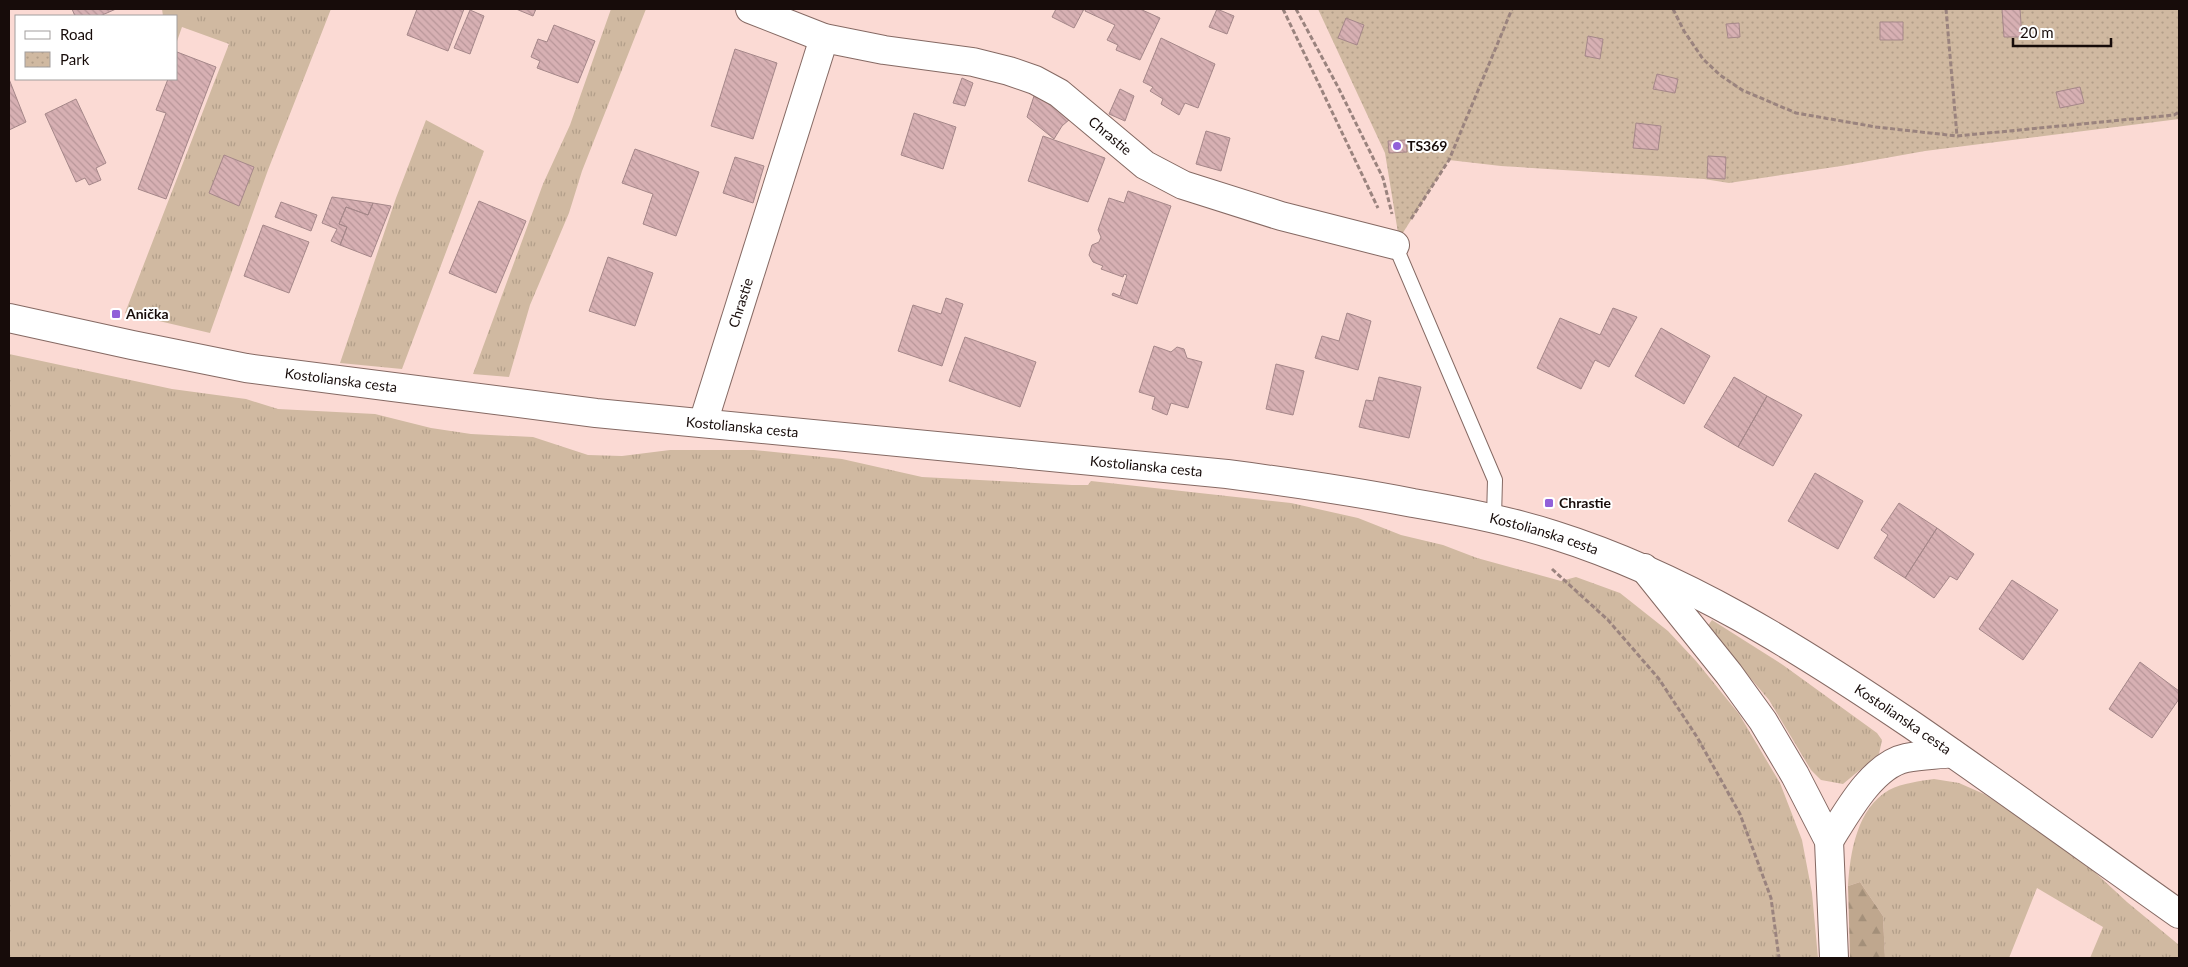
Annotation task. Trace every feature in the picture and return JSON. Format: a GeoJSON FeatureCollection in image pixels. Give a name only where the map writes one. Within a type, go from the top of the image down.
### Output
{"type":"FeatureCollection","features":[{"type":"Feature","properties":{"kind":"street","name":"Chrastie"},"geometry":{"type":"LineString","coordinates":[[750,9],[824,38],[884,50],[973,62],[1035,80],[1059,93],[1146,164],[1183,185],[1280,216],[1397,242]]}},
{"type":"Feature","properties":{"kind":"street","name":"Chrastie"},"geometry":{"type":"LineString","coordinates":[[703,423],[824,38]]}},
{"type":"Feature","properties":{"kind":"street","name":"Kostolianska cesta"},"geometry":{"type":"LineString","coordinates":[[9,318],[246,368],[596,413],[1227,474],[1316,485],[1494,518],[1554,535],[1644,568],[1693,591],[1809,656],[1952,753],[2179,914]]}},
{"type":"Feature","properties":{"kind":"street"},"geometry":{"type":"LineString","coordinates":[[1644,568],[1729,674],[1763,721],[1795,775],[1829,841],[1834,958]]}},
{"type":"Feature","properties":{"kind":"street"},"geometry":{"type":"LineString","coordinates":[[1829,841],[1853,802],[1884,769],[1904,758],[1952,753]]}},
{"type":"Feature","properties":{"kind":"lane"},"geometry":{"type":"LineString","coordinates":[[1397,242],[1495,480],[1494,518]]}},
{"type":"Feature","properties":{"kind":"path"},"geometry":{"type":"LineString","coordinates":[[1283,9],[1397,242]]}},
{"type":"Feature","properties":{"kind":"path"},"geometry":{"type":"LineString","coordinates":[[1296,9],[1338,87],[1383,178],[1397,242]]}},
{"type":"Feature","properties":{"kind":"path"},"geometry":{"type":"LineString","coordinates":[[1397,242],[1449,160],[1512,9]]}},
{"type":"Feature","properties":{"kind":"path"},"geometry":{"type":"LineString","coordinates":[[1674,9],[1684,31],[1703,59],[1720,76],[1742,90],[1796,113],[1876,127],[1957,136],[2174,115],[2179,112]]}},
{"type":"Feature","properties":{"kind":"path"},"geometry":{"type":"LineString","coordinates":[[1946,9],[1957,136]]}},
{"type":"Feature","properties":{"kind":"path"},"geometry":{"type":"LineString","coordinates":[[1546,564],[1608,620],[1659,680],[1697,737],[1740,814],[1771,898],[1779,958]]}},
{"type":"Feature","properties":{"kind":"green space"},"geometry":{"type":"Polygon","coordinates":[[[162,9],[331,9],[268,170],[210,333],[125,313],[229,44],[182,27],[178,38],[178,15],[163,15],[162,9]]]}},
{"type":"Feature","properties":{"kind":"green space"},"geometry":{"type":"Polygon","coordinates":[[[611,9],[646,9],[582,171],[569,213],[530,305],[509,377],[473,374],[543,184],[570,125],[611,9]]]}},
{"type":"Feature","properties":{"kind":"green space"},"geometry":{"type":"Polygon","coordinates":[[[1318,9],[2179,9],[2179,119],[1925,151],[1729,183],[1704,179],[1501,166],[1449,160],[1399,239],[1385,153],[1318,9]]]}},
{"type":"Feature","properties":{"kind":"green space"},"geometry":{"type":"Polygon","coordinates":[[[426,120],[484,151],[402,369],[340,363],[396,198],[426,120]]]}},
{"type":"Feature","properties":{"kind":"green space"},"geometry":{"type":"Polygon","coordinates":[[[9,354],[172,389],[246,399],[278,409],[375,414],[431,428],[471,434],[533,437],[588,455],[622,456],[670,450],[754,450],[842,459],[922,477],[1072,485],[1088,485],[1091,481],[1291,503],[1358,518],[1401,535],[1443,545],[1477,558],[1561,581],[1576,577],[1620,593],[1668,631],[1696,661],[1739,714],[1780,783],[1802,840],[1812,893],[1818,958],[9,958],[9,354]]]}},
{"type":"Feature","properties":{"kind":"green space"},"geometry":{"type":"Polygon","coordinates":[[[1712,620],[1783,665],[1877,733],[1882,740],[1879,754],[1843,784],[1821,780],[1811,770],[1769,700],[1707,627],[1712,620]]]}},
{"type":"Feature","properties":{"kind":"green space"},"geometry":{"type":"Polygon","coordinates":[[[1934,779],[1959,783],[1984,794],[2038,829],[2086,864],[2127,902],[2179,945],[2179,958],[2090,958],[2103,927],[2037,888],[2009,958],[1885,958],[1883,916],[1860,882],[1848,886],[1853,846],[1862,820],[1878,798],[1889,790],[1900,786],[1934,779]]]}},
{"type":"Feature","properties":{"kind":"green space"},"geometry":{"type":"Polygon","coordinates":[[[1860,882],[1883,916],[1885,958],[1850,958],[1848,886],[1860,882]]]}},
{"type":"Feature","properties":{"kind":"building"},"geometry":{"type":"Polygon","coordinates":[[[72,9],[116,9],[102,15],[75,15],[72,9]]]}},
{"type":"Feature","properties":{"kind":"building"},"geometry":{"type":"Polygon","coordinates":[[[417,9],[464,9],[448,51],[407,35],[417,9]]]}},
{"type":"Feature","properties":{"kind":"building"},"geometry":{"type":"Polygon","coordinates":[[[516,9],[536,9],[533,16],[516,9]]]}},
{"type":"Feature","properties":{"kind":"building"},"geometry":{"type":"Polygon","coordinates":[[[1056,9],[1084,9],[1074,28],[1052,17],[1056,9]]]}},
{"type":"Feature","properties":{"kind":"building"},"geometry":{"type":"Polygon","coordinates":[[[1086,9],[1140,9],[1160,18],[1140,60],[1116,50],[1118,45],[1107,40],[1115,25],[1085,11],[1086,9]]]}},
{"type":"Feature","properties":{"kind":"building"},"geometry":{"type":"Polygon","coordinates":[[[1217,9],[1234,16],[1227,34],[1209,27],[1217,9]]]}},
{"type":"Feature","properties":{"kind":"building"},"geometry":{"type":"Polygon","coordinates":[[[2002,9],[2020,9],[2022,37],[2004,37],[2002,9]]]}},
{"type":"Feature","properties":{"kind":"building"},"geometry":{"type":"Polygon","coordinates":[[[470,10],[484,16],[470,54],[454,48],[470,10]]]}},
{"type":"Feature","properties":{"kind":"building"},"geometry":{"type":"Polygon","coordinates":[[[1346,18],[1364,25],[1357,45],[1338,38],[1346,18]]]}},
{"type":"Feature","properties":{"kind":"building"},"geometry":{"type":"Polygon","coordinates":[[[1880,22],[1903,22],[1903,40],[1880,40],[1880,22]]]}},
{"type":"Feature","properties":{"kind":"building"},"geometry":{"type":"Polygon","coordinates":[[[1739,23],[1740,37],[1728,38],[1726,24],[1739,23]]]}},
{"type":"Feature","properties":{"kind":"building"},"geometry":{"type":"Polygon","coordinates":[[[554,25],[595,41],[578,83],[537,68],[540,61],[531,57],[538,39],[547,42],[554,25]]]}},
{"type":"Feature","properties":{"kind":"building"},"geometry":{"type":"Polygon","coordinates":[[[1588,36],[1603,39],[1600,59],[1585,56],[1588,36]]]}},
{"type":"Feature","properties":{"kind":"building"},"geometry":{"type":"Polygon","coordinates":[[[1161,38],[1215,64],[1198,108],[1185,103],[1179,115],[1161,104],[1163,99],[1150,91],[1153,87],[1143,82],[1161,38]]]}},
{"type":"Feature","properties":{"kind":"building"},"geometry":{"type":"Polygon","coordinates":[[[735,49],[777,63],[753,139],[711,126],[735,49]]]}},
{"type":"Feature","properties":{"kind":"building"},"geometry":{"type":"Polygon","coordinates":[[[178,52],[216,67],[166,199],[138,189],[166,113],[156,110],[168,80],[178,80],[178,52]]]}},
{"type":"Feature","properties":{"kind":"building"},"geometry":{"type":"Polygon","coordinates":[[[1657,74],[1678,79],[1675,93],[1653,89],[1657,74]]]}},
{"type":"Feature","properties":{"kind":"building"},"geometry":{"type":"Polygon","coordinates":[[[962,78],[973,83],[965,106],[953,103],[962,78]]]}},
{"type":"Feature","properties":{"kind":"building"},"geometry":{"type":"Polygon","coordinates":[[[9,79],[26,122],[9,130],[9,79]]]}},
{"type":"Feature","properties":{"kind":"building"},"geometry":{"type":"Polygon","coordinates":[[[1037,87],[1070,119],[1062,126],[1054,139],[1027,117],[1037,87]]]}},
{"type":"Feature","properties":{"kind":"building"},"geometry":{"type":"Polygon","coordinates":[[[2080,87],[2084,103],[2060,108],[2056,92],[2080,87]]]}},
{"type":"Feature","properties":{"kind":"building"},"geometry":{"type":"Polygon","coordinates":[[[1120,89],[1134,96],[1125,121],[1109,114],[1120,89]]]}},
{"type":"Feature","properties":{"kind":"building"},"geometry":{"type":"Polygon","coordinates":[[[76,99],[106,163],[96,168],[101,180],[89,185],[85,178],[76,182],[45,114],[76,99]]]}},
{"type":"Feature","properties":{"kind":"building"},"geometry":{"type":"Polygon","coordinates":[[[914,113],[956,127],[943,169],[901,155],[914,113]]]}},
{"type":"Feature","properties":{"kind":"building"},"geometry":{"type":"Polygon","coordinates":[[[1636,123],[1661,126],[1658,150],[1633,148],[1636,123]]]}},
{"type":"Feature","properties":{"kind":"building"},"geometry":{"type":"Polygon","coordinates":[[[1206,131],[1230,138],[1221,171],[1196,164],[1206,131]]]}},
{"type":"Feature","properties":{"kind":"building"},"geometry":{"type":"Polygon","coordinates":[[[1043,136],[1105,158],[1088,202],[1028,181],[1043,136]]]}},
{"type":"Feature","properties":{"kind":"building","name":"TS369"},"geometry":{"type":"Polygon","coordinates":[[[1406,140],[1407,152],[1389,153],[1388,141],[1406,140]]]}},
{"type":"Feature","properties":{"kind":"building"},"geometry":{"type":"Polygon","coordinates":[[[635,149],[699,172],[676,236],[643,224],[653,194],[622,183],[635,149]]]}},
{"type":"Feature","properties":{"kind":"building"},"geometry":{"type":"Polygon","coordinates":[[[224,155],[254,167],[239,206],[209,193],[224,155]]]}},
{"type":"Feature","properties":{"kind":"building"},"geometry":{"type":"Polygon","coordinates":[[[1708,156],[1726,157],[1725,179],[1707,178],[1708,156]]]}},
{"type":"Feature","properties":{"kind":"building"},"geometry":{"type":"Polygon","coordinates":[[[735,157],[764,166],[753,203],[723,193],[735,157]]]}},
{"type":"Feature","properties":{"kind":"building"},"geometry":{"type":"Polygon","coordinates":[[[1128,191],[1171,206],[1137,304],[1112,295],[1113,293],[1120,296],[1127,275],[1124,274],[1123,277],[1101,269],[1103,266],[1093,262],[1089,255],[1092,245],[1099,242],[1101,237],[1098,230],[1109,198],[1124,203],[1128,191]]]}},
{"type":"Feature","properties":{"kind":"building"},"geometry":{"type":"Polygon","coordinates":[[[332,197],[373,203],[368,215],[346,207],[339,224],[347,227],[340,245],[331,241],[337,229],[322,223],[332,197]]]}},
{"type":"Feature","properties":{"kind":"building"},"geometry":{"type":"Polygon","coordinates":[[[479,201],[526,221],[496,293],[449,273],[479,201]]]}},
{"type":"Feature","properties":{"kind":"building"},"geometry":{"type":"Polygon","coordinates":[[[281,202],[317,215],[311,231],[275,217],[281,202]]]}},
{"type":"Feature","properties":{"kind":"building"},"geometry":{"type":"Polygon","coordinates":[[[373,203],[391,206],[371,257],[340,245],[347,227],[339,224],[346,207],[368,215],[373,203]]]}},
{"type":"Feature","properties":{"kind":"building"},"geometry":{"type":"Polygon","coordinates":[[[263,225],[309,242],[289,293],[244,276],[263,225]]]}},
{"type":"Feature","properties":{"kind":"building"},"geometry":{"type":"Polygon","coordinates":[[[608,257],[653,273],[635,326],[589,311],[608,257]]]}},
{"type":"Feature","properties":{"kind":"building"},"geometry":{"type":"Polygon","coordinates":[[[946,298],[963,304],[942,366],[898,351],[913,305],[941,314],[946,298]]]}},
{"type":"Feature","properties":{"kind":"building"},"geometry":{"type":"Polygon","coordinates":[[[1613,308],[1637,317],[1609,367],[1595,360],[1581,389],[1537,368],[1560,318],[1600,335],[1613,308]]]}},
{"type":"Feature","properties":{"kind":"building"},"geometry":{"type":"Polygon","coordinates":[[[1347,313],[1371,321],[1358,370],[1315,358],[1322,336],[1339,341],[1347,313]]]}},
{"type":"Feature","properties":{"kind":"building"},"geometry":{"type":"Polygon","coordinates":[[[1661,328],[1710,356],[1684,404],[1635,376],[1661,328]]]}},
{"type":"Feature","properties":{"kind":"building"},"geometry":{"type":"Polygon","coordinates":[[[965,337],[1036,362],[1020,407],[949,381],[965,337]]]}},
{"type":"Feature","properties":{"kind":"building"},"geometry":{"type":"Polygon","coordinates":[[[1154,346],[1171,352],[1177,347],[1184,349],[1187,358],[1202,362],[1188,408],[1171,403],[1167,415],[1152,409],[1155,397],[1139,392],[1154,346]]]}},
{"type":"Feature","properties":{"kind":"building"},"geometry":{"type":"Polygon","coordinates":[[[1276,364],[1304,371],[1293,415],[1266,409],[1276,364]]]}},
{"type":"Feature","properties":{"kind":"building"},"geometry":{"type":"Polygon","coordinates":[[[1379,377],[1421,387],[1409,438],[1359,427],[1366,400],[1373,401],[1379,377]]]}},
{"type":"Feature","properties":{"kind":"building"},"geometry":{"type":"Polygon","coordinates":[[[1734,377],[1767,396],[1738,447],[1704,427],[1734,377]]]}},
{"type":"Feature","properties":{"kind":"building"},"geometry":{"type":"Polygon","coordinates":[[[1767,396],[1802,415],[1773,466],[1738,447],[1767,396]]]}},
{"type":"Feature","properties":{"kind":"building"},"geometry":{"type":"Polygon","coordinates":[[[1815,473],[1863,501],[1838,549],[1788,521],[1815,473]]]}},
{"type":"Feature","properties":{"kind":"building"},"geometry":{"type":"Polygon","coordinates":[[[1899,503],[1937,528],[1905,578],[1874,558],[1888,535],[1881,530],[1899,503]]]}},
{"type":"Feature","properties":{"kind":"building"},"geometry":{"type":"Polygon","coordinates":[[[1937,528],[1974,554],[1957,580],[1950,576],[1934,598],[1905,578],[1937,528]]]}},
{"type":"Feature","properties":{"kind":"building"},"geometry":{"type":"Polygon","coordinates":[[[2012,580],[2058,610],[2023,660],[1979,629],[2012,580]]]}},
{"type":"Feature","properties":{"kind":"building"},"geometry":{"type":"Polygon","coordinates":[[[2140,662],[2179,691],[2179,699],[2152,738],[2109,709],[2140,662]]]}},
{"type":"Feature","properties":{"kind":"place","name":"TS369"},"geometry":{"type":"Point","coordinates":[1397,146]}},
{"type":"Feature","properties":{"kind":"place","name":"Anička"},"geometry":{"type":"Point","coordinates":[116,314]}},
{"type":"Feature","properties":{"kind":"place","name":"Chrastie"},"geometry":{"type":"Point","coordinates":[1549,503]}}]}
